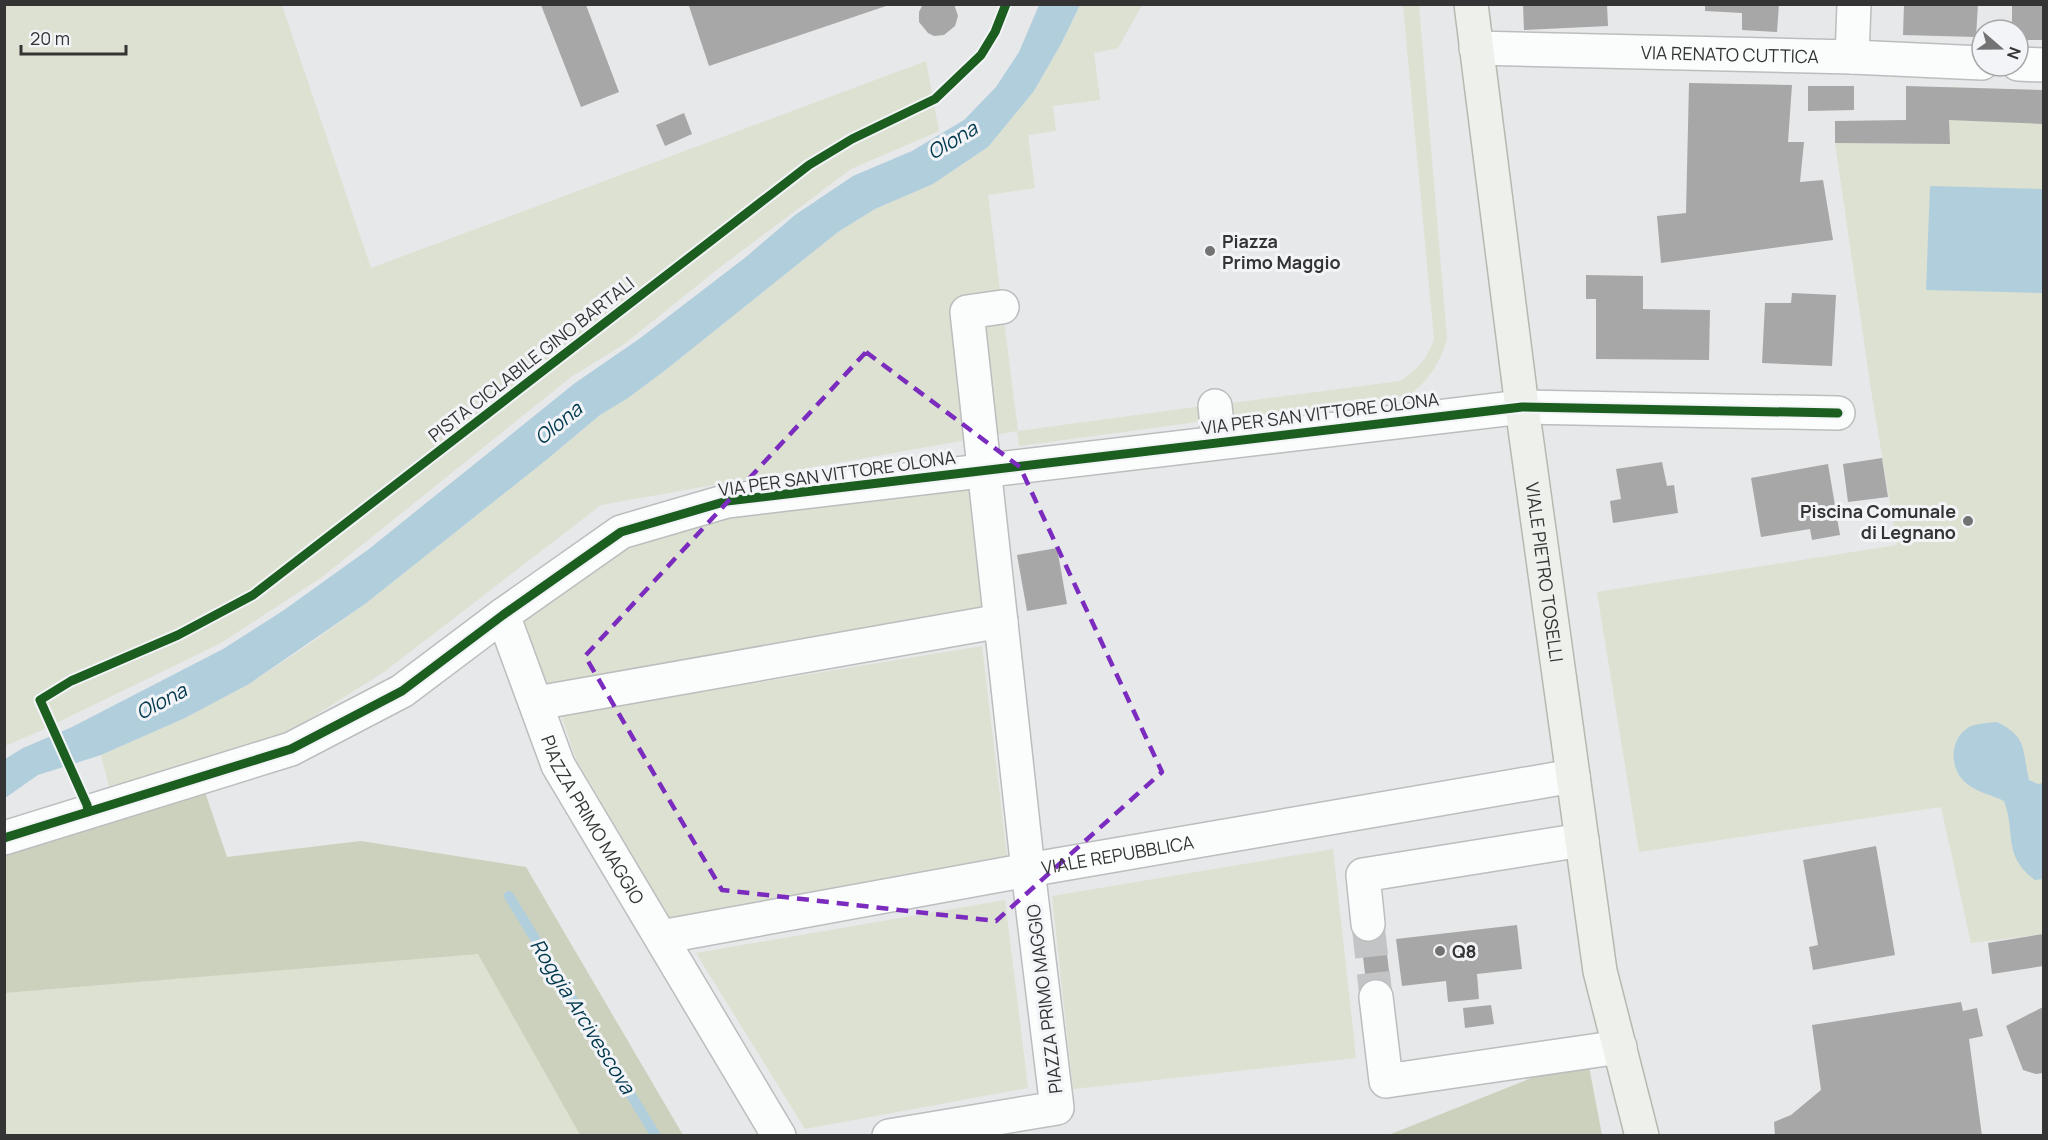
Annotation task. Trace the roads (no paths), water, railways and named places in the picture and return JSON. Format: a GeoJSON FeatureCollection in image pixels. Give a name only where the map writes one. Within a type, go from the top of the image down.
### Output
{"type":"FeatureCollection","features":[{"type":"Feature","properties":{"kind":"main road","name":"VIALE PIETRO TOSELLI"},"geometry":{"type":"LineString","coordinates":[[1471,4],[1522,406],[1600,971],[1642,1136]]}},
{"type":"Feature","properties":{"kind":"street"},"geometry":{"type":"LineString","coordinates":[[1852,57],[1854,4]]}},
{"type":"Feature","properties":{"kind":"street","name":"VIA RENATO CUTTICA"},"geometry":{"type":"LineString","coordinates":[[1476,48],[1852,57],[1970,62]]}},
{"type":"Feature","properties":{"kind":"street","name":"PIAZZA PRIMO MAGGIO"},"geometry":{"type":"LineString","coordinates":[[889,1136],[1057,1108],[1028,870],[967,312],[1002,307]]}},
{"type":"Feature","properties":{"kind":"street"},"geometry":{"type":"LineString","coordinates":[[1215,406],[1219,442]]}},
{"type":"Feature","properties":{"kind":"street","name":"VIA PER SAN VITTORE OLONA"},"geometry":{"type":"LineString","coordinates":[[4,838],[291,749],[402,691],[503,615],[621,532],[727,501],[1522,406],[1838,413]]}},
{"type":"Feature","properties":{"kind":"street","name":"PIAZZA PRIMO MAGGIO"},"geometry":{"type":"LineString","coordinates":[[503,615],[558,765],[780,1136]]}},
{"type":"Feature","properties":{"kind":"street"},"geometry":{"type":"LineString","coordinates":[[537,704],[1001,621]]}},
{"type":"Feature","properties":{"kind":"street","name":"VIALE REPUBBLICA"},"geometry":{"type":"LineString","coordinates":[[660,937],[1028,870],[1573,776]]}},
{"type":"Feature","properties":{"kind":"street"},"geometry":{"type":"LineString","coordinates":[[1368,924],[1363,875],[1582,840]]}},
{"type":"Feature","properties":{"kind":"street"},"geometry":{"type":"LineString","coordinates":[[1376,997],[1386,1081],[1620,1047]]}},
{"type":"Feature","properties":{"kind":"water","name":"Olona"},"geometry":{"type":"Polygon","coordinates":[[[1039,5],[1080,5],[1034,91],[988,147],[933,184],[875,209],[838,232],[663,372],[600,415],[365,604],[249,684],[185,718],[101,755],[38,775],[5,798],[5,759],[223,649],[284,610],[369,549],[575,383],[639,339],[746,257],[795,215],[853,176],[912,151],[964,120],[996,87],[1019,52],[1039,5]]]}},
{"type":"Feature","properties":{"kind":"water"},"geometry":{"type":"Polygon","coordinates":[[[1930,186],[2043,189],[2043,293],[1926,290],[1930,186]]]}},
{"type":"Feature","properties":{"kind":"water"},"geometry":{"type":"Polygon","coordinates":[[[1997,722],[2019,739],[2029,780],[2038,784],[2043,783],[2043,879],[2035,880],[2018,862],[2014,853],[2004,801],[1970,786],[1956,770],[1955,746],[1962,732],[1975,725],[1997,722]]]}},
{"type":"Feature","properties":{"kind":"waterway","name":"Roggia Arcivescova"},"geometry":{"type":"LineString","coordinates":[[509,896],[656,1136]]}},
{"type":"Feature","properties":{"kind":"tunnel"},"geometry":{"type":"LineString","coordinates":[[1368,924],[1376,997]]}},
{"type":"Feature","properties":{"kind":"place","name":"Piazza Primo Maggio"},"geometry":{"type":"Point","coordinates":[1210,251]}},
{"type":"Feature","properties":{"kind":"place","name":"Piscina Comunale di Legnano"},"geometry":{"type":"Point","coordinates":[1968,521]}},
{"type":"Feature","properties":{"kind":"place","name":"Q8"},"geometry":{"type":"Point","coordinates":[1440,951]}}]}
